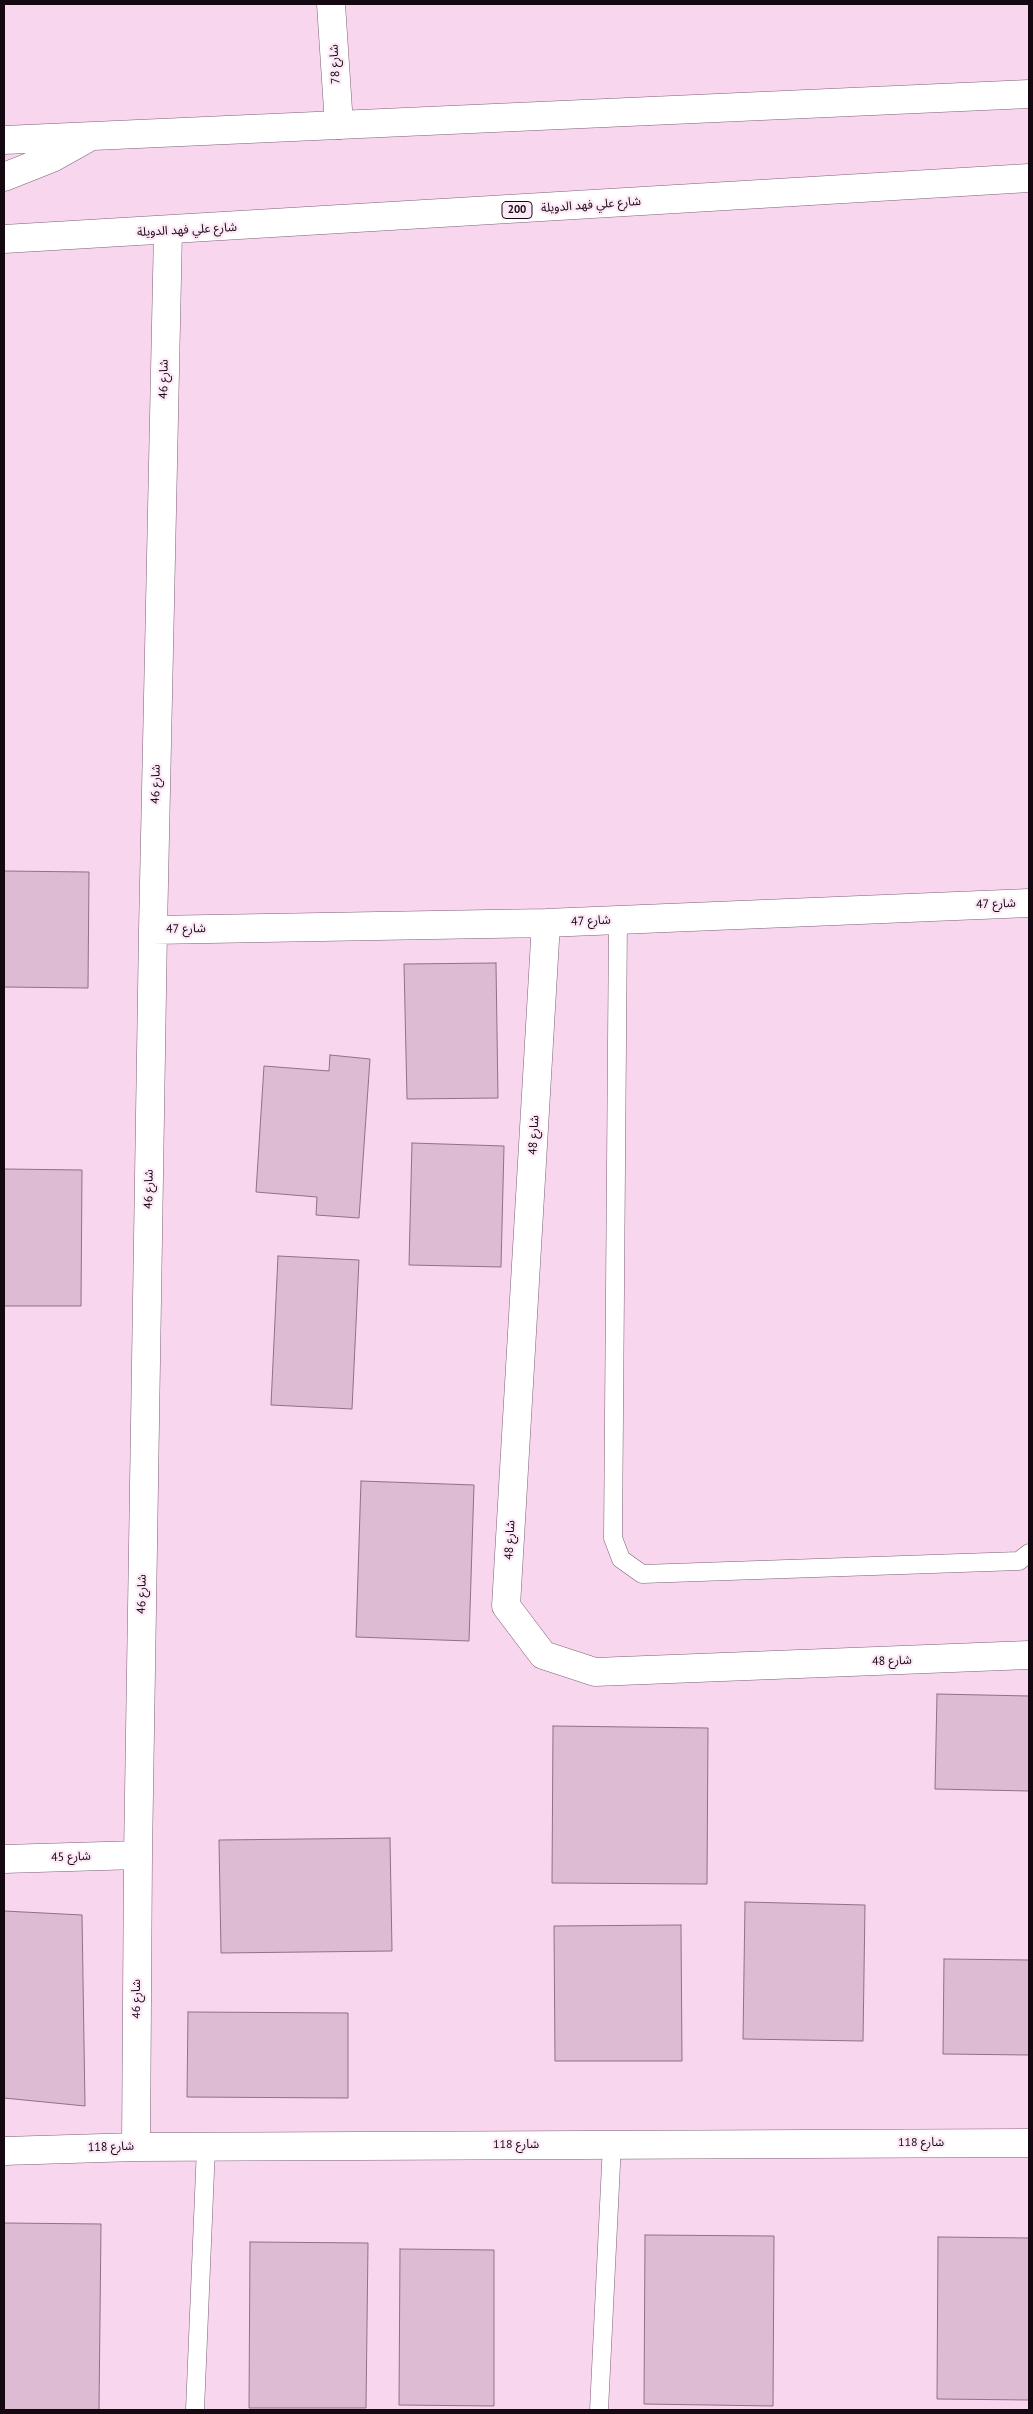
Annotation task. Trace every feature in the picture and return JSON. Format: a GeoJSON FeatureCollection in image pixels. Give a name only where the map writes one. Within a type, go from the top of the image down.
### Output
{"type":"FeatureCollection","features":[{"type":"Feature","properties":{"kind":"street","name":"شارع 78"},"geometry":{"type":"LineString","coordinates":[[331,4],[339,125]]}},
{"type":"Feature","properties":{"kind":"street"},"geometry":{"type":"LineString","coordinates":[[4,140],[1029,94]]}},
{"type":"Feature","properties":{"kind":"street"},"geometry":{"type":"LineString","coordinates":[[4,177],[52,158],[94,135]]}},
{"type":"Feature","properties":{"kind":"street","name":"شارع علي فهد الدويلة"},"geometry":{"type":"LineString","coordinates":[[4,240],[1029,178]]}},
{"type":"Feature","properties":{"kind":"street","name":"شارع 46"},"geometry":{"type":"LineString","coordinates":[[136,2147],[138,1855],[153,930],[168,231]]}},
{"type":"Feature","properties":{"kind":"street","name":"شارع 47"},"geometry":{"type":"LineString","coordinates":[[153,930],[546,923],[1029,903]]}},
{"type":"Feature","properties":{"kind":"street","name":"شارع 48"},"geometry":{"type":"LineString","coordinates":[[546,923],[506,1606],[543,1656],[595,1672],[1029,1655]]}},
{"type":"Feature","properties":{"kind":"street","name":"شارع 45"},"geometry":{"type":"LineString","coordinates":[[4,1859],[138,1855]]}},
{"type":"Feature","properties":{"kind":"street","name":"شارع 118"},"geometry":{"type":"LineString","coordinates":[[4,2151],[136,2147],[1029,2143]]}},
{"type":"Feature","properties":{"kind":"lane"},"geometry":{"type":"LineString","coordinates":[[618,920],[613,1538],[621,1559],[642,1574],[1019,1561],[1029,1552]]}},
{"type":"Feature","properties":{"kind":"lane"},"geometry":{"type":"LineString","coordinates":[[599,2410],[612,2144]]}},
{"type":"Feature","properties":{"kind":"lane"},"geometry":{"type":"LineString","coordinates":[[195,2410],[206,2147]]}},
{"type":"Feature","properties":{"kind":"building"},"geometry":{"type":"Polygon","coordinates":[[[4,871],[89,872],[88,988],[4,987],[4,871]]]}},
{"type":"Feature","properties":{"kind":"building"},"geometry":{"type":"Polygon","coordinates":[[[496,963],[498,1098],[407,1099],[404,964],[496,963]]]}},
{"type":"Feature","properties":{"kind":"building"},"geometry":{"type":"Polygon","coordinates":[[[330,1055],[370,1059],[359,1218],[316,1215],[317,1197],[256,1192],[264,1066],[329,1071],[330,1055]]]}},
{"type":"Feature","properties":{"kind":"building"},"geometry":{"type":"Polygon","coordinates":[[[412,1143],[504,1146],[501,1267],[409,1265],[412,1143]]]}},
{"type":"Feature","properties":{"kind":"building"},"geometry":{"type":"Polygon","coordinates":[[[4,1169],[82,1170],[81,1306],[4,1306],[4,1169]]]}},
{"type":"Feature","properties":{"kind":"building"},"geometry":{"type":"Polygon","coordinates":[[[278,1256],[359,1260],[352,1409],[271,1405],[278,1256]]]}},
{"type":"Feature","properties":{"kind":"building"},"geometry":{"type":"Polygon","coordinates":[[[361,1481],[474,1485],[469,1641],[356,1637],[361,1481]]]}},
{"type":"Feature","properties":{"kind":"building"},"geometry":{"type":"Polygon","coordinates":[[[937,1694],[1029,1696],[1029,1791],[935,1789],[937,1694]]]}},
{"type":"Feature","properties":{"kind":"building"},"geometry":{"type":"Polygon","coordinates":[[[553,1726],[708,1728],[707,1884],[552,1883],[553,1726]]]}},
{"type":"Feature","properties":{"kind":"building"},"geometry":{"type":"Polygon","coordinates":[[[390,1838],[392,1951],[221,1953],[219,1840],[390,1838]]]}},
{"type":"Feature","properties":{"kind":"building"},"geometry":{"type":"Polygon","coordinates":[[[745,1902],[865,1905],[863,2041],[743,2039],[745,1902]]]}},
{"type":"Feature","properties":{"kind":"building"},"geometry":{"type":"Polygon","coordinates":[[[4,1911],[82,1915],[85,2106],[4,2098],[4,1911]]]}},
{"type":"Feature","properties":{"kind":"building"},"geometry":{"type":"Polygon","coordinates":[[[681,1925],[682,2061],[555,2061],[554,1926],[681,1925]]]}},
{"type":"Feature","properties":{"kind":"building"},"geometry":{"type":"Polygon","coordinates":[[[944,1959],[1029,1960],[1029,2055],[943,2054],[944,1959]]]}},
{"type":"Feature","properties":{"kind":"building"},"geometry":{"type":"Polygon","coordinates":[[[188,2012],[348,2013],[348,2098],[187,2097],[188,2012]]]}},
{"type":"Feature","properties":{"kind":"building"},"geometry":{"type":"Polygon","coordinates":[[[4,2223],[101,2224],[99,2410],[4,2410],[4,2223]]]}},
{"type":"Feature","properties":{"kind":"building"},"geometry":{"type":"Polygon","coordinates":[[[645,2235],[774,2236],[773,2406],[644,2404],[645,2235]]]}},
{"type":"Feature","properties":{"kind":"building"},"geometry":{"type":"Polygon","coordinates":[[[938,2237],[1029,2238],[1029,2400],[937,2399],[938,2237]]]}},
{"type":"Feature","properties":{"kind":"building"},"geometry":{"type":"Polygon","coordinates":[[[250,2242],[368,2243],[366,2408],[249,2408],[250,2242]]]}},
{"type":"Feature","properties":{"kind":"building"},"geometry":{"type":"Polygon","coordinates":[[[400,2249],[494,2250],[494,2406],[399,2405],[400,2249]]]}}]}
